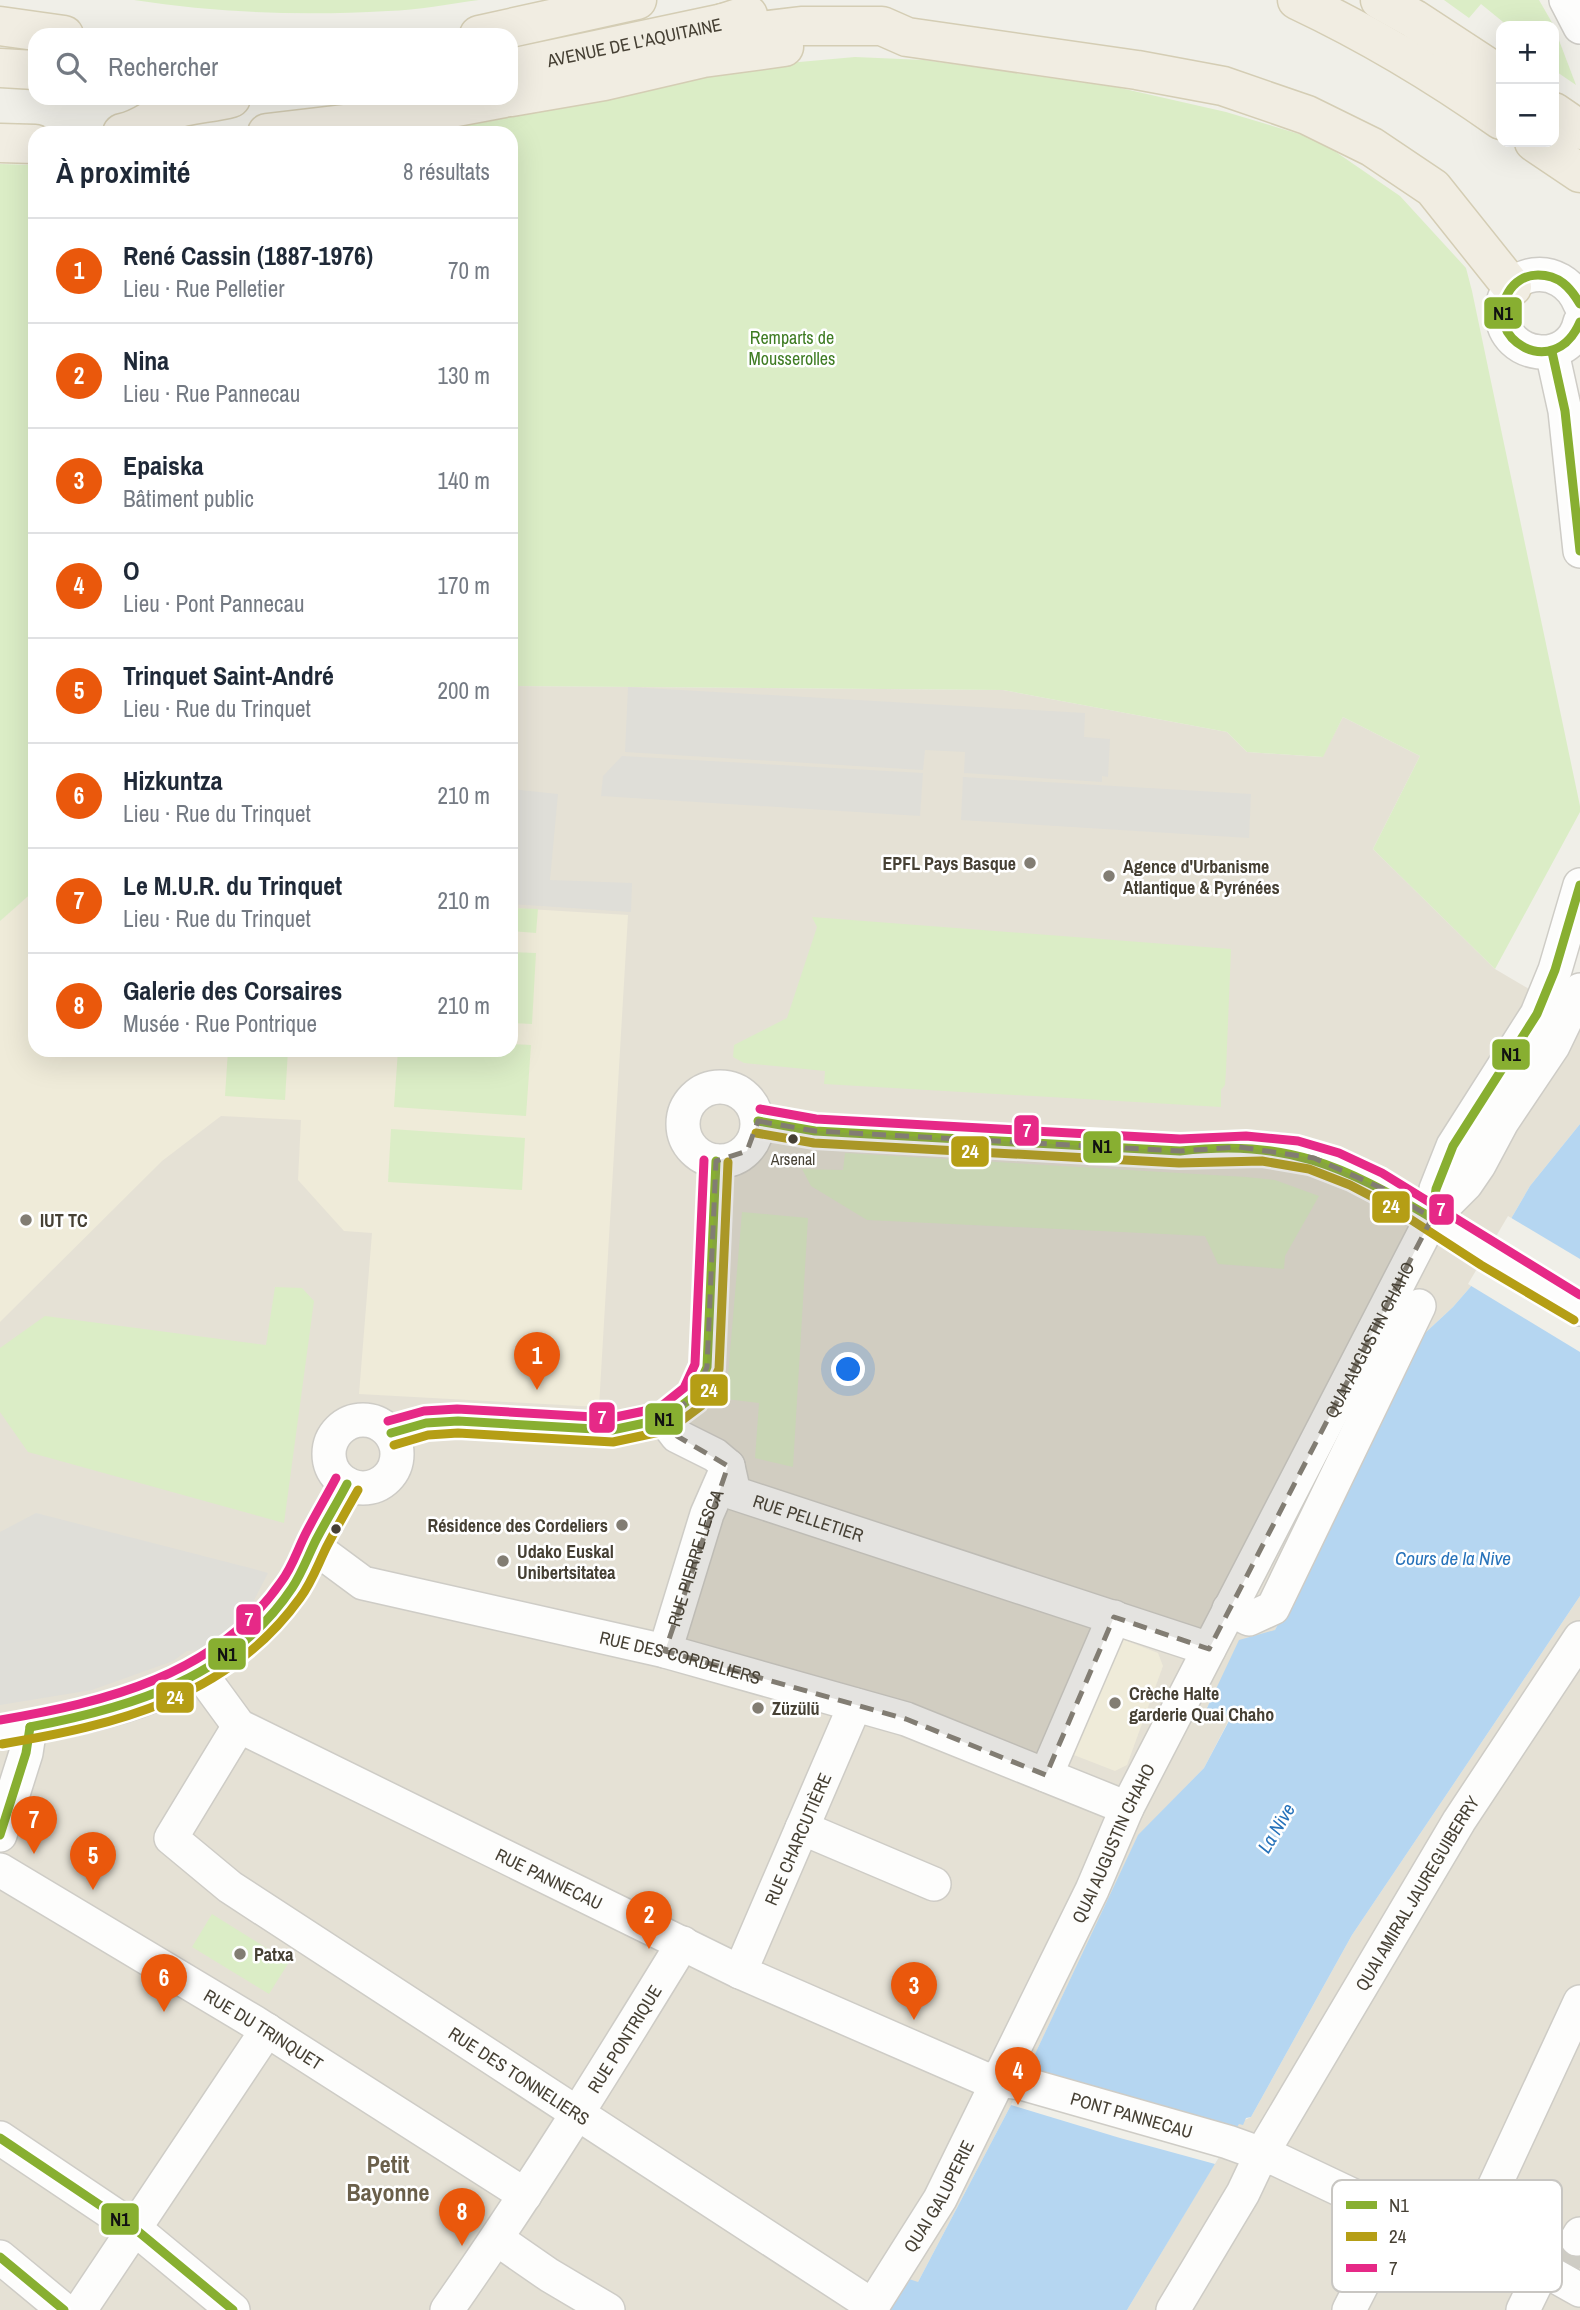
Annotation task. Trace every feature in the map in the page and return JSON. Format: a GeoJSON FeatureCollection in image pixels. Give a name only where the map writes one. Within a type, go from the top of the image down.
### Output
{"type":"FeatureCollection","features":[{"type":"Feature","properties":{"kind":"main road"},"geometry":{"type":"LineString","coordinates":[[510,28],[637,0]]}},
{"type":"Feature","properties":{"kind":"main road","name":"AVENUE DE L'AQUITAINE"},"geometry":{"type":"LineString","coordinates":[[518,67],[723,23],[797,0]]}},
{"type":"Feature","properties":{"kind":"main road"},"geometry":{"type":"LineString","coordinates":[[1297,0],[1390,47],[1496,117]]}},
{"type":"Feature","properties":{"kind":"main road"},"geometry":{"type":"LineString","coordinates":[[1380,0],[1496,73]]}},
{"type":"Feature","properties":{"kind":"main road"},"geometry":{"type":"LineString","coordinates":[[723,23],[752,32],[801,26],[882,26],[906,37],[1137,70],[1223,86],[1307,115],[1372,147],[1433,188],[1512,287]]}},
{"type":"Feature","properties":{"kind":"main road"},"geometry":{"type":"LineString","coordinates":[[0,26],[28,30]]}},
{"type":"Feature","properties":{"kind":"main road"},"geometry":{"type":"LineString","coordinates":[[518,96],[604,81],[703,58],[803,44],[882,43],[906,37]]}},
{"type":"Feature","properties":{"kind":"main road"},"geometry":{"type":"LineString","coordinates":[[0,68],[28,70]]}},
{"type":"Feature","properties":{"kind":"main road"},"geometry":{"type":"LineString","coordinates":[[142,126],[188,105]]}},
{"type":"Feature","properties":{"kind":"main road"},"geometry":{"type":"LineString","coordinates":[[326,126],[403,117],[467,105]]}},
{"type":"Feature","properties":{"kind":"main road"},"geometry":{"type":"LineString","coordinates":[[1559,115],[1580,130]]}},
{"type":"Feature","properties":{"kind":"main road"},"geometry":{"type":"LineString","coordinates":[[0,143],[28,144]]}},
{"type":"Feature","properties":{"kind":"main road"},"geometry":{"type":"LineString","coordinates":[[1541,147],[1580,173]]}},
{"type":"Feature","properties":{"kind":"street"},"geometry":{"type":"LineString","coordinates":[[1566,0],[1580,27]]}},
{"type":"Feature","properties":{"kind":"street"},"geometry":{"type":"LineString","coordinates":[[1533,275],[1557,277],[1579,303],[1572,339],[1552,352],[1527,351],[1516,344],[1503,323],[1505,298],[1512,287],[1533,275]]}},
{"type":"Feature","properties":{"kind":"street"},"geometry":{"type":"LineString","coordinates":[[1552,352],[1565,411],[1580,551]]}},
{"type":"Feature","properties":{"kind":"street"},"geometry":{"type":"LineString","coordinates":[[1432,1218],[1436,1189],[1453,1146],[1537,1014],[1546,994],[1567,936],[1580,885]]}},
{"type":"Feature","properties":{"kind":"street"},"geometry":{"type":"LineString","coordinates":[[1432,1218],[1461,1189],[1479,1165],[1502,1122],[1553,1045],[1580,990]]}},
{"type":"Feature","properties":{"kind":"street"},"geometry":{"type":"LineString","coordinates":[[722,1086],[735,1089],[747,1097],[755,1108],[758,1121],[753,1142],[747,1151],[738,1157],[716,1161],[702,1157],[691,1148],[684,1135],[683,1121],[687,1107],[696,1095],[708,1088],[722,1086]]}},
{"type":"Feature","properties":{"kind":"street"},"geometry":{"type":"LineString","coordinates":[[758,1121],[815,1131],[1180,1151],[1239,1147],[1314,1158],[1364,1179],[1580,1310]]}},
{"type":"Feature","properties":{"kind":"street"},"geometry":{"type":"LineString","coordinates":[[391,1433],[426,1423],[458,1421],[612,1430],[664,1419],[694,1396],[707,1367],[716,1161]]}},
{"type":"Feature","properties":{"kind":"street","name":"QUAI AUGUSTIN CHAHO"},"geometry":{"type":"LineString","coordinates":[[1011,2081],[1127,1808],[1432,1218]]}},
{"type":"Feature","properties":{"kind":"street","name":"QUAI AUGUSTIN CHAHO"},"geometry":{"type":"LineString","coordinates":[[1229,1609],[1249,1619],[1273,1608],[1419,1306]]}},
{"type":"Feature","properties":{"kind":"street"},"geometry":{"type":"LineString","coordinates":[[664,1419],[677,1436],[715,1455],[728,1466]]}},
{"type":"Feature","properties":{"kind":"street"},"geometry":{"type":"LineString","coordinates":[[356,1420],[369,1420],[391,1433],[398,1453],[391,1474],[382,1482],[371,1487],[358,1488],[338,1477],[331,1467],[330,1444],[335,1433],[344,1425],[356,1420]]}},
{"type":"Feature","properties":{"kind":"street","name":"RUE PELLETIER"},"geometry":{"type":"LineString","coordinates":[[728,1466],[734,1493],[1209,1649]]}},
{"type":"Feature","properties":{"kind":"street","name":"RUE PIERRE LESCA"},"geometry":{"type":"LineString","coordinates":[[665,1651],[707,1514],[728,1466]]}},
{"type":"Feature","properties":{"kind":"street"},"geometry":{"type":"LineString","coordinates":[[0,1835],[26,1753],[15,1729],[81,1717],[131,1704],[201,1674],[237,1648],[274,1612],[299,1579],[346,1483]]}},
{"type":"Feature","properties":{"kind":"street","name":"RUE DES CORDELIERS"},"geometry":{"type":"LineString","coordinates":[[313,1546],[363,1583],[665,1651],[906,1719],[1127,1808]]}},
{"type":"Feature","properties":{"kind":"street"},"geometry":{"type":"LineString","coordinates":[[1046,1775],[1114,1618]]}},
{"type":"Feature","properties":{"kind":"street","name":"QUAI AMIRAL JAUREGUIBERRY"},"geometry":{"type":"LineString","coordinates":[[1173,2310],[1243,2193],[1261,2155],[1459,1821],[1580,1638]]}},
{"type":"Feature","properties":{"kind":"street","name":"RUE PANNECAU"},"geometry":{"type":"LineString","coordinates":[[201,1674],[239,1726],[740,1972],[983,2078],[1011,2081]]}},
{"type":"Feature","properties":{"kind":"street","name":"RUE CHARCUTIÈRE"},"geometry":{"type":"LineString","coordinates":[[740,1972],[855,1705]]}},
{"type":"Feature","properties":{"kind":"street","name":"RUE DES TONNELIERS"},"geometry":{"type":"LineString","coordinates":[[239,1726],[171,1838],[230,1887],[872,2308]]}},
{"type":"Feature","properties":{"kind":"street"},"geometry":{"type":"LineString","coordinates":[[802,1828],[934,1884]]}},
{"type":"Feature","properties":{"kind":"street","name":"RUE DU TRINQUET"},"geometry":{"type":"LineString","coordinates":[[0,1870],[267,2030],[525,2195]]}},
{"type":"Feature","properties":{"kind":"street","name":"RUE PONTRIQUE"},"geometry":{"type":"LineString","coordinates":[[447,2310],[497,2239],[683,1943]]}},
{"type":"Feature","properties":{"kind":"street"},"geometry":{"type":"LineString","coordinates":[[1497,2180],[1580,2002]]}},
{"type":"Feature","properties":{"kind":"street"},"geometry":{"type":"LineString","coordinates":[[80,2310],[267,2030]]}},
{"type":"Feature","properties":{"kind":"street","name":"PONT PANNECAU"},"geometry":{"type":"LineString","coordinates":[[1011,2081],[1228,2142],[1278,2160],[1332,2186]]}},
{"type":"Feature","properties":{"kind":"street","name":"QUAI GALUPERIE"},"geometry":{"type":"LineString","coordinates":[[872,2308],[1011,2081]]}},
{"type":"Feature","properties":{"kind":"street"},"geometry":{"type":"LineString","coordinates":[[0,2138],[134,2228],[233,2310]]}},
{"type":"Feature","properties":{"kind":"street"},"geometry":{"type":"LineString","coordinates":[[497,2239],[608,2310]]}},
{"type":"Feature","properties":{"kind":"street"},"geometry":{"type":"LineString","coordinates":[[0,2257],[64,2310]]}},
{"type":"Feature","properties":{"kind":"street"},"geometry":{"type":"LineString","coordinates":[[1349,2310],[1358,2292]]}},
{"type":"Feature","properties":{"kind":"street"},"geometry":{"type":"LineString","coordinates":[[1523,2310],[1539,2292]]}},
{"type":"Feature","properties":{"kind":"highlighted area"},"geometry":{"type":"Polygon","coordinates":[[[758,1121],[815,1131],[1180,1151],[1239,1147],[1314,1158],[1386,1190],[1432,1218],[1209,1649],[1114,1617],[1046,1775],[906,1719],[665,1651],[728,1466],[677,1436],[664,1419],[694,1396],[707,1367],[716,1161],[747,1151],[758,1121]]]}},
{"type":"Feature","properties":{"kind":"shaded area"},"geometry":{"type":"Polygon","coordinates":[[[518,686],[1003,690],[1227,732],[1247,752],[1322,757],[1343,717],[1420,756],[1373,849],[1495,969],[1580,1019],[1580,1124],[1530,1186],[1473,1284],[1424,1334],[1275,1630],[1207,1707],[1231,1716],[1204,1768],[1138,1836],[1011,2105],[918,2282],[888,2310],[0,2310],[0,921],[28,896],[28,1057],[518,1057],[518,686]]]}},
{"type":"Feature","properties":{"kind":"shaded area"},"geometry":{"type":"Polygon","coordinates":[[[628,687],[1085,713],[1084,737],[1110,739],[1108,777],[1102,776],[1102,782],[964,773],[965,752],[925,750],[923,770],[625,752],[628,687]]]}},
{"type":"Feature","properties":{"kind":"shaded area"},"geometry":{"type":"Polygon","coordinates":[[[622,756],[923,773],[920,816],[601,796],[603,776],[622,756]]]}},
{"type":"Feature","properties":{"kind":"shaded area"},"geometry":{"type":"Polygon","coordinates":[[[963,777],[1251,794],[1249,838],[961,820],[963,777]]]}},
{"type":"Feature","properties":{"kind":"shaded area"},"geometry":{"type":"Polygon","coordinates":[[[518,790],[558,794],[550,880],[632,883],[631,912],[518,904],[518,790]]]}},
{"type":"Feature","properties":{"kind":"shaded area"},"geometry":{"type":"Polygon","coordinates":[[[28,896],[28,1057],[518,1057],[518,908],[628,915],[599,1407],[359,1394],[372,1233],[344,1231],[298,1180],[301,1120],[221,1116],[162,1161],[0,1322],[0,921],[28,896]]]}},
{"type":"Feature","properties":{"kind":"shaded area"},"geometry":{"type":"Polygon","coordinates":[[[36,1513],[268,1573],[246,1616],[199,1650],[187,1651],[173,1661],[92,1690],[0,1705],[0,1532],[36,1513]]]}},
{"type":"Feature","properties":{"kind":"shaded area"},"geometry":{"type":"Polygon","coordinates":[[[1580,1596],[1580,2310],[1127,2310],[1239,2123],[1251,2117],[1352,1935],[1580,1596]]]}},
{"type":"Feature","properties":{"kind":"shaded area","name":"Crèche Halte garderie Quai Chaho"},"geometry":{"type":"Polygon","coordinates":[[[1111,1635],[1158,1653],[1163,1666],[1127,1765],[1115,1771],[1061,1750],[1111,1635]]]}},
{"type":"Feature","properties":{"kind":"green space"},"geometry":{"type":"Polygon","coordinates":[[[134,0],[479,0],[399,10],[324,13],[229,11],[134,0]]]}},
{"type":"Feature","properties":{"kind":"green space"},"geometry":{"type":"Polygon","coordinates":[[[1444,0],[1539,0],[1551,21],[1502,21],[1481,4],[1469,18],[1444,0]]]}},
{"type":"Feature","properties":{"kind":"green space"},"geometry":{"type":"Polygon","coordinates":[[[1559,40],[1576,85],[1559,73],[1559,40]]]}},
{"type":"Feature","properties":{"kind":"green space","name":"Remparts de Mousserolles"},"geometry":{"type":"Polygon","coordinates":[[[855,57],[924,60],[1116,87],[1226,112],[1309,137],[1333,150],[1400,196],[1466,268],[1580,806],[1580,812],[1495,969],[1373,849],[1420,756],[1343,717],[1323,757],[1247,752],[1227,732],[1003,690],[518,686],[518,126],[449,126],[487,121],[688,77],[777,64],[855,57]]]}},
{"type":"Feature","properties":{"kind":"green space"},"geometry":{"type":"Polygon","coordinates":[[[0,164],[28,165],[28,896],[0,921],[0,164]]]}},
{"type":"Feature","properties":{"kind":"green space"},"geometry":{"type":"Polygon","coordinates":[[[518,908],[538,909],[536,933],[518,932],[518,908]]]}},
{"type":"Feature","properties":{"kind":"green space"},"geometry":{"type":"Polygon","coordinates":[[[812,917],[1231,949],[1226,1071],[1225,1085],[1221,1090],[1221,1107],[824,1084],[825,1071],[744,1063],[733,1057],[734,1045],[787,1018],[817,927],[812,917]]]}},
{"type":"Feature","properties":{"kind":"green space"},"geometry":{"type":"Polygon","coordinates":[[[518,952],[536,953],[532,1024],[518,1023],[518,952]]]}},
{"type":"Feature","properties":{"kind":"green space"},"geometry":{"type":"Polygon","coordinates":[[[518,1044],[531,1045],[526,1116],[394,1107],[398,1057],[518,1057],[518,1044]]]}},
{"type":"Feature","properties":{"kind":"green space"},"geometry":{"type":"Polygon","coordinates":[[[228,1057],[288,1057],[285,1100],[225,1096],[228,1057]]]}},
{"type":"Feature","properties":{"kind":"green space"},"geometry":{"type":"Polygon","coordinates":[[[391,1129],[525,1138],[522,1190],[388,1182],[391,1129]]]}},
{"type":"Feature","properties":{"kind":"green space"},"geometry":{"type":"Polygon","coordinates":[[[845,1153],[1246,1177],[1275,1180],[1319,1196],[1285,1256],[1284,1269],[1218,1264],[1205,1236],[867,1220],[811,1186],[802,1169],[843,1170],[845,1153]]]}},
{"type":"Feature","properties":{"kind":"green space"},"geometry":{"type":"Polygon","coordinates":[[[742,1212],[808,1218],[793,1467],[755,1458],[759,1403],[726,1399],[742,1212]]]}},
{"type":"Feature","properties":{"kind":"green space"},"geometry":{"type":"Polygon","coordinates":[[[275,1287],[302,1288],[314,1301],[284,1523],[28,1452],[0,1412],[0,1348],[45,1316],[266,1345],[275,1287]]]}},
{"type":"Feature","properties":{"kind":"green space","name":"Patxa"},"geometry":{"type":"Polygon","coordinates":[[[212,1914],[289,1962],[269,1994],[192,1947],[212,1914]]]}},
{"type":"Feature","properties":{"kind":"water","name":"Cours de la Nive"},"geometry":{"type":"Polygon","coordinates":[[[1580,1124],[1580,1596],[1352,1935],[1251,2117],[1246,2118],[1243,2125],[1239,2124],[1127,2310],[888,2310],[906,2278],[918,2282],[1011,2105],[1138,1835],[1204,1768],[1231,1717],[1207,1708],[1239,1640],[1275,1630],[1424,1334],[1473,1284],[1530,1186],[1580,1124]]]}},
{"type":"Feature","properties":{"kind":"pier"},"geometry":{"type":"Polygon","coordinates":[[[1508,1216],[1580,1259],[1580,1352],[1468,1284],[1508,1216]]]}},
{"type":"Feature","properties":{"kind":"pier"},"geometry":{"type":"Polygon","coordinates":[[[1028,2067],[1237,2127],[1215,2164],[1120,2138],[1011,2105],[1028,2067]]]}},
{"type":"Feature","properties":{"kind":"tunnel"},"geometry":{"type":"LineString","coordinates":[[1563,2264],[1577,2239]]}},
{"type":"Feature","properties":{"kind":"transit line","name":"N1"},"geometry":{"type":"LineString","coordinates":[[1580,304],[1568,287],[1558,280],[1533,275],[1513,286],[1502,310],[1504,325],[1512,338],[1524,347],[1539,351],[1554,350],[1568,340],[1580,322]]}},
{"type":"Feature","properties":{"kind":"transit line","name":"N1"},"geometry":{"type":"LineString","coordinates":[[1552,352],[1565,411],[1580,551]]}},
{"type":"Feature","properties":{"kind":"transit line","name":"N1"},"geometry":{"type":"LineString","coordinates":[[1432,1218],[1436,1189],[1453,1146],[1537,1014],[1555,970],[1580,885]]}},
{"type":"Feature","properties":{"kind":"transit line","name":"7"},"geometry":{"type":"LineString","coordinates":[[760,1109],[816,1119],[1180,1139],[1246,1136],[1298,1141],[1339,1153],[1382,1173],[1580,1295]]}},
{"type":"Feature","properties":{"kind":"transit line","name":"N1"},"geometry":{"type":"LineString","coordinates":[[758,1121],[815,1131],[1180,1151],[1218,1148],[1283,1153],[1341,1170],[1432,1218]]}},
{"type":"Feature","properties":{"kind":"transit line","name":"24"},"geometry":{"type":"LineString","coordinates":[[756,1133],[814,1143],[1179,1163],[1262,1161],[1309,1169],[1350,1185],[1390,1206],[1481,1265],[1574,1320]]}},
{"type":"Feature","properties":{"kind":"transit line","name":"7"},"geometry":{"type":"LineString","coordinates":[[388,1421],[424,1411],[457,1409],[611,1418],[659,1408],[684,1388],[695,1364],[704,1160]]}},
{"type":"Feature","properties":{"kind":"transit line","name":"N1"},"geometry":{"type":"LineString","coordinates":[[391,1433],[426,1423],[458,1421],[612,1430],[664,1419],[694,1396],[707,1367],[716,1161]]}},
{"type":"Feature","properties":{"kind":"transit line","name":"24"},"geometry":{"type":"LineString","coordinates":[[394,1445],[428,1435],[458,1433],[613,1442],[669,1430],[701,1406],[719,1369],[728,1162]]}},
{"type":"Feature","properties":{"kind":"transit line","name":"7"},"geometry":{"type":"LineString","coordinates":[[0,1720],[79,1704],[155,1680],[224,1641],[255,1614],[285,1577],[336,1478]]}},
{"type":"Feature","properties":{"kind":"transit line","name":"N1"},"geometry":{"type":"LineString","coordinates":[[30,1727],[105,1710],[141,1698],[209,1667],[240,1645],[268,1619],[292,1588],[347,1484]]}},
{"type":"Feature","properties":{"kind":"transit line","name":"24"},"geometry":{"type":"LineString","coordinates":[[2,1744],[127,1716],[204,1683],[239,1660],[271,1632],[300,1598],[358,1490]]}},
{"type":"Feature","properties":{"kind":"transit line","name":"N1"},"geometry":{"type":"LineString","coordinates":[[0,1835],[26,1753],[30,1727]]}},
{"type":"Feature","properties":{"kind":"transit line","name":"N1"},"geometry":{"type":"LineString","coordinates":[[0,2138],[134,2228],[233,2310]]}},
{"type":"Feature","properties":{"kind":"transit line","name":"N1"},"geometry":{"type":"LineString","coordinates":[[0,2257],[64,2310]]}},
{"type":"Feature","properties":{"kind":"place","name":"EPFL Pays Basque"},"geometry":{"type":"Point","coordinates":[1030,863]}},
{"type":"Feature","properties":{"kind":"place","name":"Agence d'Urbanisme Atlantique & Pyrénées"},"geometry":{"type":"Point","coordinates":[1109,876]}},
{"type":"Feature","properties":{"kind":"place","name":"Arsenal"},"geometry":{"type":"Point","coordinates":[793,1139]}},
{"type":"Feature","properties":{"kind":"place","name":"IUT TC"},"geometry":{"type":"Point","coordinates":[26,1220]}},
{"type":"Feature","properties":{"kind":"place","name":"René Cassin (1887-1976)"},"geometry":{"type":"Point","coordinates":[537,1390]}},
{"type":"Feature","properties":{"kind":"place","name":"Résidence des Cordeliers"},"geometry":{"type":"Point","coordinates":[622,1525]}},
{"type":"Feature","properties":{"kind":"place","name":"Udako Euskal Unibertsitatea"},"geometry":{"type":"Point","coordinates":[503,1561]}},
{"type":"Feature","properties":{"kind":"place","name":"Crèche Halte garderie Quai Chaho"},"geometry":{"type":"Point","coordinates":[1115,1703]}},
{"type":"Feature","properties":{"kind":"place","name":"Züzülü"},"geometry":{"type":"Point","coordinates":[758,1708]}},
{"type":"Feature","properties":{"kind":"place","name":"Le M.U.R. du Trinquet"},"geometry":{"type":"Point","coordinates":[34,1854]}},
{"type":"Feature","properties":{"kind":"place","name":"Trinquet Saint-André"},"geometry":{"type":"Point","coordinates":[93,1890]}},
{"type":"Feature","properties":{"kind":"place","name":"Nina"},"geometry":{"type":"Point","coordinates":[649,1949]}},
{"type":"Feature","properties":{"kind":"place","name":"Patxa"},"geometry":{"type":"Point","coordinates":[240,1954]}},
{"type":"Feature","properties":{"kind":"place","name":"Hizkuntza"},"geometry":{"type":"Point","coordinates":[164,2012]}},
{"type":"Feature","properties":{"kind":"place","name":"Epaiska"},"geometry":{"type":"Point","coordinates":[914,2020]}},
{"type":"Feature","properties":{"kind":"place","name":"O"},"geometry":{"type":"Point","coordinates":[1018,2105]}},
{"type":"Feature","properties":{"kind":"place","name":"Galerie des Corsaires"},"geometry":{"type":"Point","coordinates":[462,2246]}},
{"type":"Feature","properties":{"kind":"district","name":"Petit Bayonne"},"geometry":{"type":"Point","coordinates":[388,2178]}},
{"type":"Feature","properties":{"kind":"water label","name":"La Nive"},"geometry":{"type":"Point","coordinates":[1276,1828]}}]}
